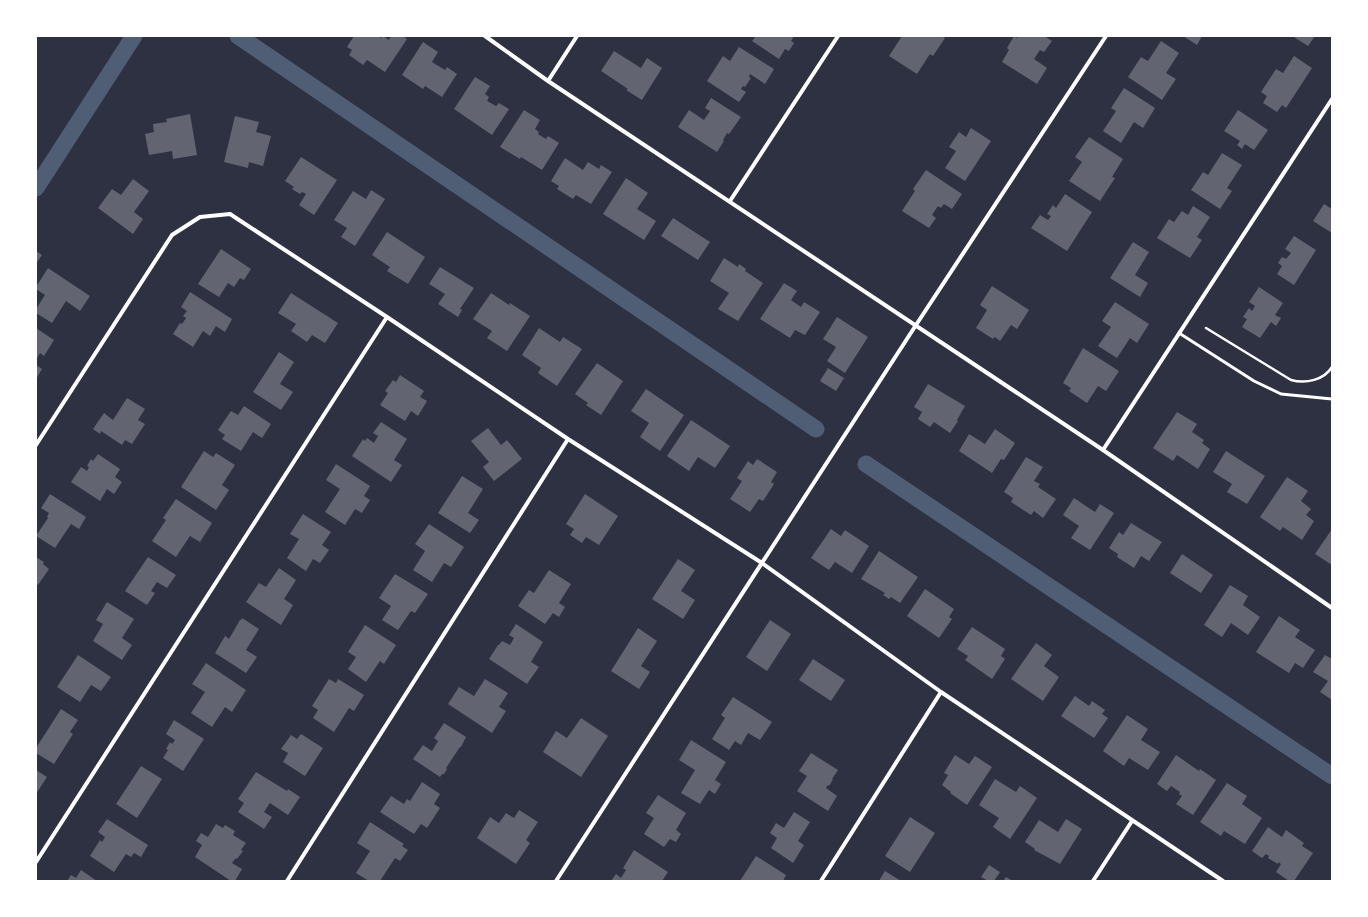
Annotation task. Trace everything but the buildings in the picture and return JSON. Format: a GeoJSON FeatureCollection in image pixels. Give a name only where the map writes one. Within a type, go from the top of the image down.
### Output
{"type":"FeatureCollection","features":[{"type":"Feature","properties":{"kind":"street"},"geometry":{"type":"LineString","coordinates":[[485,36],[548,81],[1103,450],[1332,608]]}},
{"type":"Feature","properties":{"kind":"street"},"geometry":{"type":"LineString","coordinates":[[548,81],[577,36]]}},
{"type":"Feature","properties":{"kind":"street"},"geometry":{"type":"LineString","coordinates":[[730,201],[838,36]]}},
{"type":"Feature","properties":{"kind":"street"},"geometry":{"type":"LineString","coordinates":[[556,881],[916,325],[1106,36]]}},
{"type":"Feature","properties":{"kind":"street"},"geometry":{"type":"LineString","coordinates":[[1103,450],[1332,99]]}},
{"type":"Feature","properties":{"kind":"street"},"geometry":{"type":"LineString","coordinates":[[36,445],[172,235],[200,217],[230,214],[387,317],[568,439],[762,563],[941,692],[1223,881]]}},
{"type":"Feature","properties":{"kind":"street"},"geometry":{"type":"LineString","coordinates":[[36,862],[387,317]]}},
{"type":"Feature","properties":{"kind":"street"},"geometry":{"type":"LineString","coordinates":[[287,881],[568,439]]}},
{"type":"Feature","properties":{"kind":"street"},"geometry":{"type":"LineString","coordinates":[[821,881],[941,692]]}},
{"type":"Feature","properties":{"kind":"street"},"geometry":{"type":"LineString","coordinates":[[1093,881],[1132,821]]}},
{"type":"Feature","properties":{"kind":"lane"},"geometry":{"type":"LineString","coordinates":[[1179,333],[1254,380],[1281,394],[1332,399]]}},
{"type":"Feature","properties":{"kind":"path"},"geometry":{"type":"LineString","coordinates":[[1206,328],[1291,380],[1298,382],[1316,380],[1329,372],[1332,367]]}},
{"type":"Feature","properties":{"kind":"waterway"},"geometry":{"type":"LineString","coordinates":[[36,188],[134,36]]}},
{"type":"Feature","properties":{"kind":"waterway"},"geometry":{"type":"LineString","coordinates":[[238,36],[816,429]]}},
{"type":"Feature","properties":{"kind":"waterway"},"geometry":{"type":"LineString","coordinates":[[866,464],[1332,776]]}}]}
